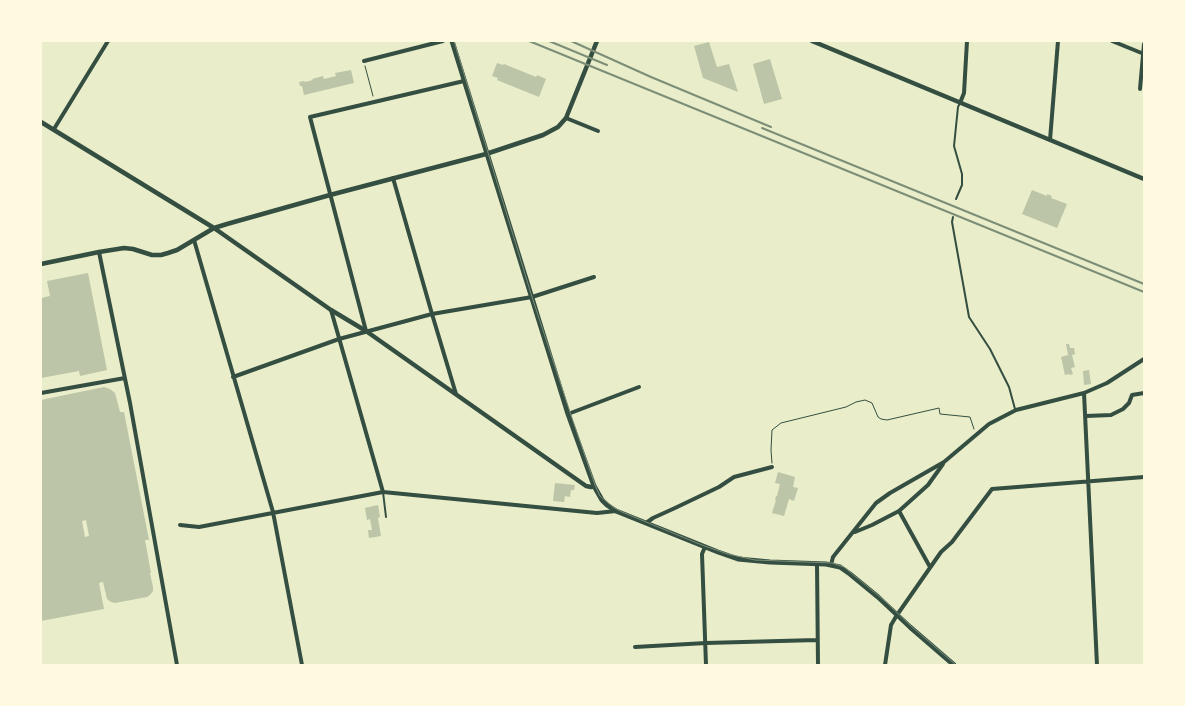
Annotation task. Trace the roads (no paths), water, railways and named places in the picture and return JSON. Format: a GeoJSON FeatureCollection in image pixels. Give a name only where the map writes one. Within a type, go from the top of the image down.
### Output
{"type":"FeatureCollection","features":[{"type":"Feature","properties":{"kind":"main road"},"geometry":{"type":"LineString","coordinates":[[452,41],[568,414],[594,486],[602,500],[616,511],[726,555],[755,561],[840,567],[954,665]]}},
{"type":"Feature","properties":{"kind":"street"},"geometry":{"type":"LineString","coordinates":[[54,129],[108,41]]}},
{"type":"Feature","properties":{"kind":"street"},"geometry":{"type":"LineString","coordinates":[[364,61],[444,41]]}},
{"type":"Feature","properties":{"kind":"street"},"geometry":{"type":"LineString","coordinates":[[41,264],[124,248],[152,255],[161,255],[177,250],[214,228],[486,154],[543,135],[558,127],[566,118],[597,41]]}},
{"type":"Feature","properties":{"kind":"street"},"geometry":{"type":"LineString","coordinates":[[812,41],[1144,179]]}},
{"type":"Feature","properties":{"kind":"street"},"geometry":{"type":"LineString","coordinates":[[960,102],[964,93],[967,41]]}},
{"type":"Feature","properties":{"kind":"street"},"geometry":{"type":"LineString","coordinates":[[1050,140],[1058,41]]}},
{"type":"Feature","properties":{"kind":"street"},"geometry":{"type":"LineString","coordinates":[[1112,41],[1143,54]]}},
{"type":"Feature","properties":{"kind":"street"},"geometry":{"type":"LineString","coordinates":[[1140,88],[1144,44]]}},
{"type":"Feature","properties":{"kind":"street"},"geometry":{"type":"LineString","coordinates":[[366,331],[310,117],[464,81]]}},
{"type":"Feature","properties":{"kind":"street"},"geometry":{"type":"LineString","coordinates":[[566,118],[598,131]]}},
{"type":"Feature","properties":{"kind":"street"},"geometry":{"type":"LineString","coordinates":[[41,122],[214,228],[332,310],[366,331],[586,486],[594,486]]}},
{"type":"Feature","properties":{"kind":"street"},"geometry":{"type":"LineString","coordinates":[[393,178],[457,396]]}},
{"type":"Feature","properties":{"kind":"street"},"geometry":{"type":"LineString","coordinates":[[194,240],[273,512],[302,665]]}},
{"type":"Feature","properties":{"kind":"street"},"geometry":{"type":"LineString","coordinates":[[99,252],[125,378],[177,665]]}},
{"type":"Feature","properties":{"kind":"street"},"geometry":{"type":"LineString","coordinates":[[233,377],[339,338],[432,314],[531,297],[594,277]]}},
{"type":"Feature","properties":{"kind":"street"},"geometry":{"type":"LineString","coordinates":[[332,310],[383,492]]}},
{"type":"Feature","properties":{"kind":"street"},"geometry":{"type":"LineString","coordinates":[[831,565],[833,558],[876,503],[944,462],[990,424],[1016,410],[1084,393],[1107,383],[1144,359]]}},
{"type":"Feature","properties":{"kind":"street"},"geometry":{"type":"LineString","coordinates":[[41,394],[125,378]]}},
{"type":"Feature","properties":{"kind":"street"},"geometry":{"type":"LineString","coordinates":[[568,414],[639,387]]}},
{"type":"Feature","properties":{"kind":"street"},"geometry":{"type":"LineString","coordinates":[[1084,393],[1097,665]]}},
{"type":"Feature","properties":{"kind":"street"},"geometry":{"type":"LineString","coordinates":[[1086,416],[1111,415],[1123,409],[1129,403],[1132,395],[1144,393]]}},
{"type":"Feature","properties":{"kind":"street"},"geometry":{"type":"LineString","coordinates":[[853,532],[872,525],[899,511],[928,485],[944,462]]}},
{"type":"Feature","properties":{"kind":"street"},"geometry":{"type":"LineString","coordinates":[[646,523],[719,487],[734,477],[772,467]]}},
{"type":"Feature","properties":{"kind":"street"},"geometry":{"type":"LineString","coordinates":[[885,665],[891,625],[897,615],[940,552],[952,542],[992,489],[1144,477]]}},
{"type":"Feature","properties":{"kind":"street"},"geometry":{"type":"LineString","coordinates":[[180,525],[199,527],[383,492],[597,513],[616,511]]}},
{"type":"Feature","properties":{"kind":"street"},"geometry":{"type":"LineString","coordinates":[[899,511],[930,567]]}},
{"type":"Feature","properties":{"kind":"street"},"geometry":{"type":"LineString","coordinates":[[705,547],[702,554],[706,665]]}},
{"type":"Feature","properties":{"kind":"street"},"geometry":{"type":"LineString","coordinates":[[817,564],[818,665]]}},
{"type":"Feature","properties":{"kind":"street"},"geometry":{"type":"LineString","coordinates":[[635,647],[817,640]]}},
{"type":"Feature","properties":{"kind":"lane"},"geometry":{"type":"LineString","coordinates":[[956,198],[962,185],[962,174],[954,146],[960,102]]}},
{"type":"Feature","properties":{"kind":"lane"},"geometry":{"type":"LineString","coordinates":[[954,216],[952,222],[970,317],[990,349],[1009,387],[1016,410]]}},
{"type":"Feature","properties":{"kind":"lane"},"geometry":{"type":"LineString","coordinates":[[383,492],[386,517]]}},
{"type":"Feature","properties":{"kind":"tram line"},"geometry":{"type":"LineString","coordinates":[[454,41],[532,297],[600,496],[622,512],[728,554],[755,560],[832,563],[844,567],[956,665]]}},
{"type":"Feature","properties":{"kind":"railway"},"geometry":{"type":"LineString","coordinates":[[529,41],[1144,292]]}},
{"type":"Feature","properties":{"kind":"railway"},"geometry":{"type":"LineString","coordinates":[[549,41],[607,65]]}},
{"type":"Feature","properties":{"kind":"railway"},"geometry":{"type":"LineString","coordinates":[[571,41],[771,127]]}},
{"type":"Feature","properties":{"kind":"railway"},"geometry":{"type":"LineString","coordinates":[[762,128],[1144,284]]}}]}
